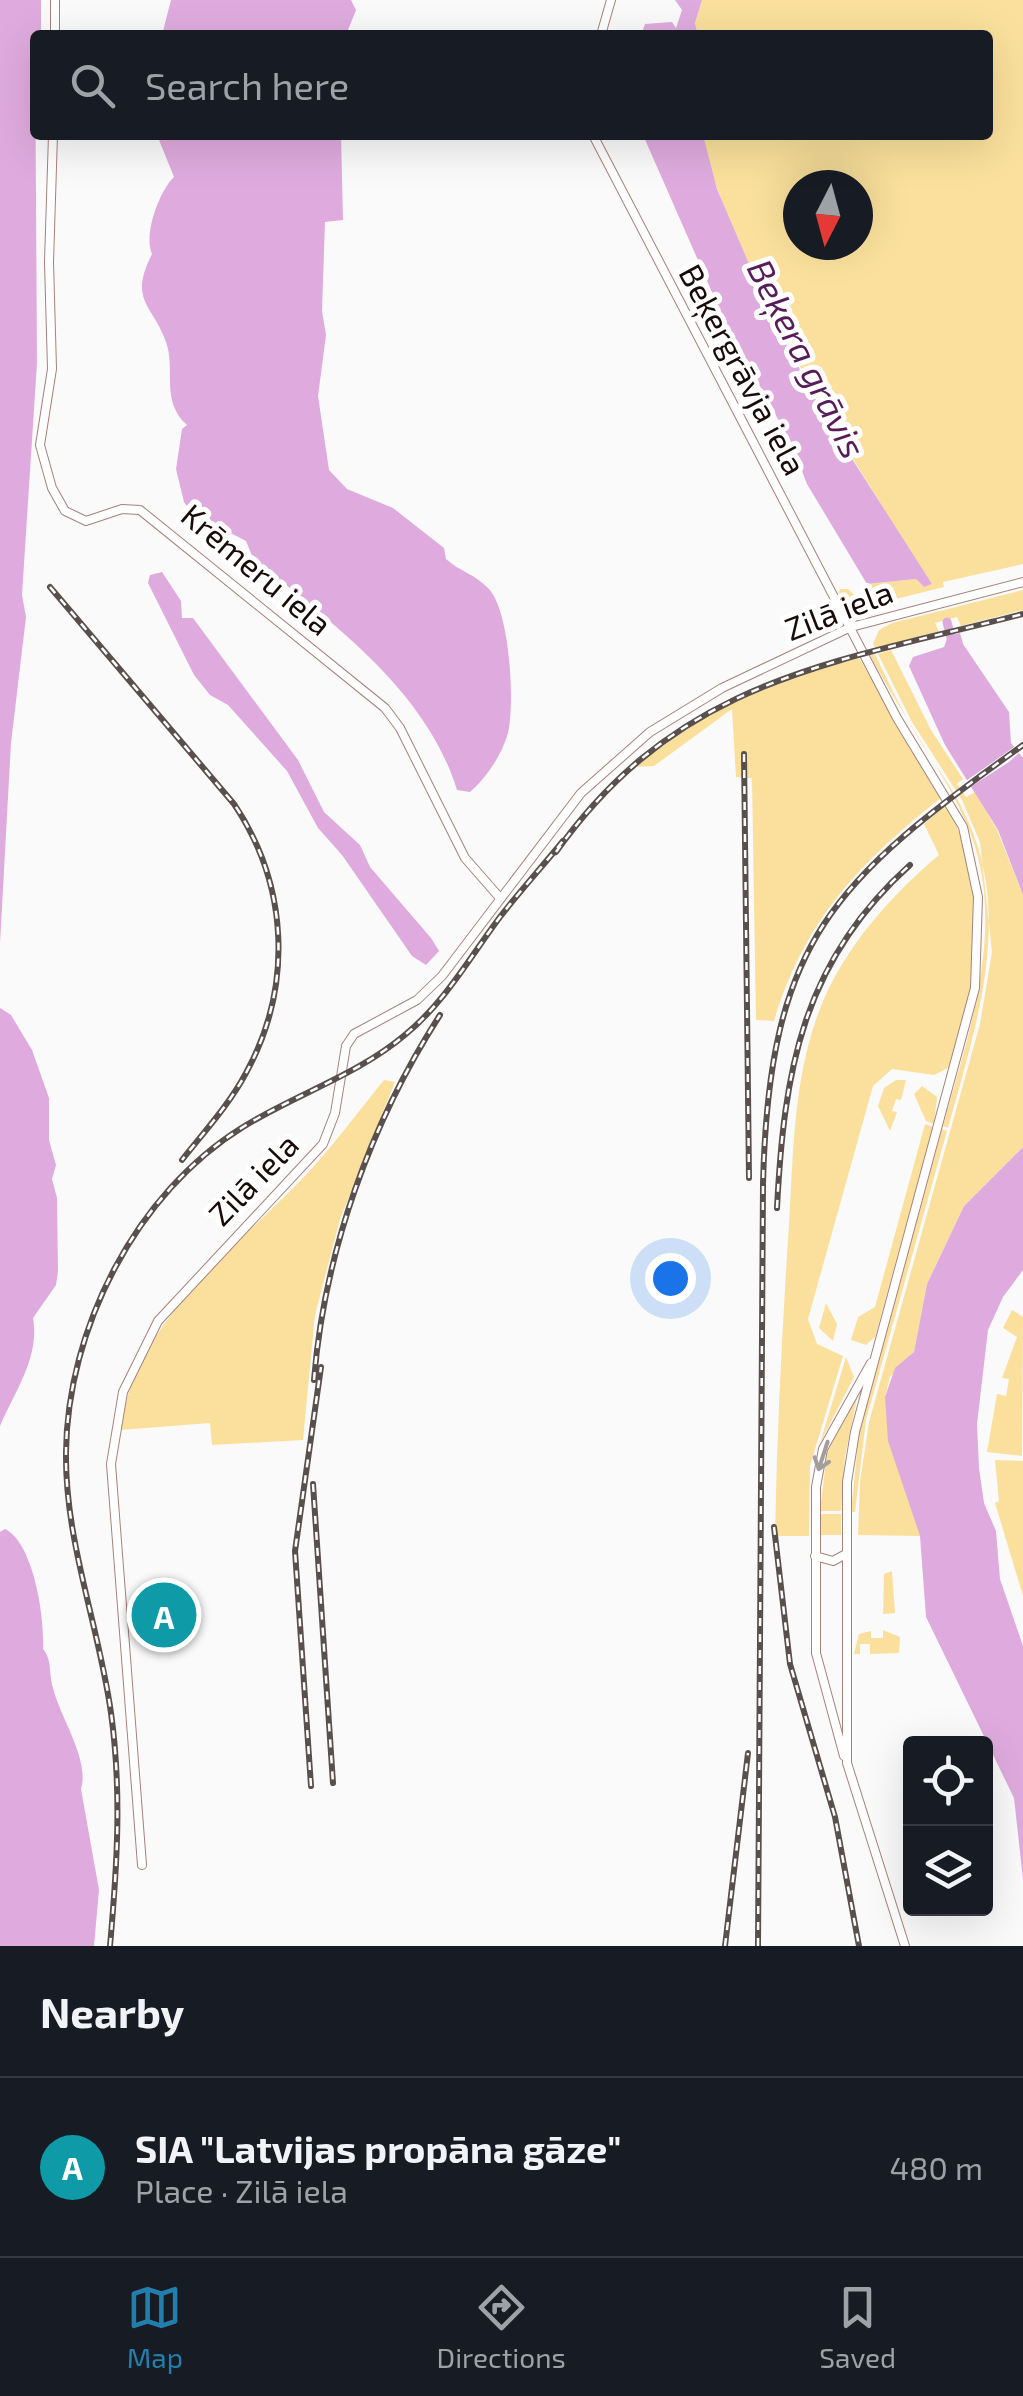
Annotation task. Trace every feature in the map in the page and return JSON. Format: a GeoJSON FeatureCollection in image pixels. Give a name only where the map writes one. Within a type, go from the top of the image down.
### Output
{"type":"FeatureCollection","features":[{"type":"Feature","properties":{"kind":"street"},"geometry":{"type":"LineString","coordinates":[[55,0],[55,30]]}},
{"type":"Feature","properties":{"kind":"street"},"geometry":{"type":"LineString","coordinates":[[602,30],[611,0]]}},
{"type":"Feature","properties":{"kind":"street","name":"Krēmeru iela"},"geometry":{"type":"LineString","coordinates":[[53,140],[49,262],[52,370],[40,445],[52,488],[66,511],[86,521],[122,509],[140,510],[362,686],[400,728],[465,858],[500,898]]}},
{"type":"Feature","properties":{"kind":"street","name":"Beķergrāvja iela"},"geometry":{"type":"LineString","coordinates":[[596,140],[897,718],[964,827],[976,873],[978,971],[970,1012],[875,1354]]}},
{"type":"Feature","properties":{"kind":"street","name":"Zilā iela"},"geometry":{"type":"LineString","coordinates":[[142,1865],[130,1653],[112,1480],[116,1415],[139,1354],[168,1308],[323,1144],[334,1113],[346,1046],[354,1034],[417,1000],[442,976],[581,792],[650,732],[742,677],[852,627],[1023,582]]}},
{"type":"Feature","properties":{"kind":"street"},"geometry":{"type":"LineString","coordinates":[[846,1763],[850,1454],[875,1354]]}},
{"type":"Feature","properties":{"kind":"street"},"geometry":{"type":"LineString","coordinates":[[875,1354],[818,1466],[814,1597],[819,1672],[904,1946]]}},
{"type":"Feature","properties":{"kind":"street"},"geometry":{"type":"LineString","coordinates":[[815,1556],[833,1561],[846,1554]]}},
{"type":"Feature","properties":{"kind":"shaded area"},"geometry":{"type":"Polygon","coordinates":[[[0,0],[41,0],[41,30],[30,30],[30,140],[36,140],[37,363],[22,595],[26,617],[11,743],[0,943],[0,0]]]}},
{"type":"Feature","properties":{"kind":"shaded area"},"geometry":{"type":"Polygon","coordinates":[[[171,0],[351,0],[356,10],[348,30],[163,30],[171,0]]]}},
{"type":"Feature","properties":{"kind":"shaded area"},"geometry":{"type":"Polygon","coordinates":[[[675,0],[702,0],[697,30],[643,30],[645,24],[672,22],[676,28],[682,10],[675,0]]]}},
{"type":"Feature","properties":{"kind":"shaded area"},"geometry":{"type":"Polygon","coordinates":[[[702,0],[1023,0],[1023,564],[943,582],[944,587],[868,606],[870,615],[855,613],[838,595],[840,589],[848,589],[858,598],[867,584],[916,579],[924,587],[931,584],[907,551],[779,326],[737,238],[703,140],[993,140],[993,30],[697,30],[695,23],[702,0]]]}},
{"type":"Feature","properties":{"kind":"shaded area"},"geometry":{"type":"Polygon","coordinates":[[[159,140],[341,140],[343,220],[325,222],[322,311],[326,335],[318,396],[329,470],[347,489],[393,508],[444,548],[446,559],[484,584],[496,601],[509,658],[510,719],[498,758],[470,792],[457,790],[423,720],[372,660],[253,558],[246,541],[192,513],[184,502],[176,469],[182,429],[187,425],[171,396],[166,342],[142,293],[152,254],[154,213],[174,177],[159,140]]]}},
{"type":"Feature","properties":{"kind":"shaded area"},"geometry":{"type":"Polygon","coordinates":[[[645,140],[704,140],[717,189],[770,313],[824,415],[932,584],[924,587],[916,579],[867,584],[807,484],[791,443],[726,324],[645,140]]]}},
{"type":"Feature","properties":{"kind":"shaded area"},"geometry":{"type":"Polygon","coordinates":[[[162,572],[181,601],[182,618],[193,618],[298,760],[324,812],[360,845],[370,867],[431,938],[439,951],[426,965],[412,956],[342,855],[318,828],[287,771],[228,705],[210,695],[194,675],[148,583],[150,575],[162,572]]]}},
{"type":"Feature","properties":{"kind":"shaded area"},"geometry":{"type":"Polygon","coordinates":[[[1023,590],[1023,610],[961,626],[957,617],[935,623],[939,632],[876,649],[873,644],[879,630],[892,623],[1023,590]]]}},
{"type":"Feature","properties":{"kind":"shaded area"},"geometry":{"type":"Polygon","coordinates":[[[960,633],[963,644],[1009,712],[1011,743],[1023,758],[1023,895],[998,830],[945,745],[909,666],[913,657],[944,647],[948,636],[960,633]]]}},
{"type":"Feature","properties":{"kind":"shaded area"},"geometry":{"type":"Polygon","coordinates":[[[891,650],[931,730],[963,779],[957,784],[966,797],[975,792],[997,830],[1023,895],[1023,1147],[964,1206],[927,1284],[914,1352],[890,1377],[885,1397],[902,1479],[920,1536],[858,1535],[860,1482],[869,1422],[980,1024],[992,952],[980,842],[962,800],[912,722],[878,654],[891,650]]]}},
{"type":"Feature","properties":{"kind":"shaded area"},"geometry":{"type":"Polygon","coordinates":[[[875,654],[893,692],[907,719],[870,655],[875,654]]]}},
{"type":"Feature","properties":{"kind":"shaded area"},"geometry":{"type":"Polygon","coordinates":[[[859,658],[942,797],[886,845],[839,895],[802,952],[774,1021],[756,1020],[752,778],[736,777],[732,709],[654,766],[633,767],[688,729],[740,700],[795,677],[859,658]]]}},
{"type":"Feature","properties":{"kind":"shaded area"},"geometry":{"type":"Polygon","coordinates":[[[933,760],[968,821],[981,859],[988,897],[985,974],[948,1128],[943,1126],[981,973],[984,896],[978,858],[965,820],[933,760]]]}},
{"type":"Feature","properties":{"kind":"shaded area"},"geometry":{"type":"Polygon","coordinates":[[[946,805],[960,834],[975,900],[975,971],[969,1005],[948,1068],[934,1075],[892,1069],[873,1086],[808,1319],[817,1344],[843,1356],[810,1466],[809,1536],[775,1536],[792,1164],[797,1104],[808,1045],[829,988],[851,950],[892,900],[939,855],[924,824],[946,805]]]}},
{"type":"Feature","properties":{"kind":"shaded area"},"geometry":{"type":"Polygon","coordinates":[[[0,1008],[11,1015],[32,1050],[49,1098],[49,1140],[56,1165],[52,1179],[57,1198],[58,1271],[56,1285],[33,1318],[30,1360],[0,1426],[0,1008]]]}},
{"type":"Feature","properties":{"kind":"shaded area"},"geometry":{"type":"Polygon","coordinates":[[[384,1080],[395,1082],[340,1219],[315,1315],[303,1440],[212,1445],[210,1423],[120,1430],[129,1391],[165,1323],[216,1263],[312,1168],[384,1080]]]}},
{"type":"Feature","properties":{"kind":"shaded area"},"geometry":{"type":"Polygon","coordinates":[[[896,1080],[906,1080],[901,1100],[896,1099],[892,1111],[897,1112],[890,1131],[878,1106],[884,1088],[896,1080]]]}},
{"type":"Feature","properties":{"kind":"shaded area"},"geometry":{"type":"Polygon","coordinates":[[[922,1086],[937,1097],[934,1124],[926,1121],[914,1094],[922,1086]]]}},
{"type":"Feature","properties":{"kind":"shaded area"},"geometry":{"type":"Polygon","coordinates":[[[925,1124],[933,1127],[875,1337],[866,1345],[851,1340],[858,1317],[875,1307],[925,1124]]]}},
{"type":"Feature","properties":{"kind":"shaded area"},"geometry":{"type":"Polygon","coordinates":[[[942,1129],[947,1131],[866,1420],[855,1512],[851,1512],[859,1433],[942,1129]]]}},
{"type":"Feature","properties":{"kind":"shaded area"},"geometry":{"type":"Polygon","coordinates":[[[1023,1147],[1023,1270],[1003,1297],[988,1330],[977,1424],[984,1503],[996,1531],[1000,1579],[1023,1646],[1023,1879],[1014,1798],[993,1755],[993,1736],[984,1736],[926,1617],[920,1536],[888,1441],[885,1397],[895,1368],[914,1352],[927,1284],[964,1206],[1023,1147]]]}},
{"type":"Feature","properties":{"kind":"shaded area"},"geometry":{"type":"Polygon","coordinates":[[[826,1303],[837,1324],[833,1341],[819,1328],[826,1303]]]}},
{"type":"Feature","properties":{"kind":"shaded area"},"geometry":{"type":"Polygon","coordinates":[[[1012,1310],[1023,1317],[1022,1456],[987,1452],[997,1394],[1006,1396],[1009,1379],[1002,1378],[1017,1337],[1003,1328],[1012,1310]]]}},
{"type":"Feature","properties":{"kind":"shaded area"},"geometry":{"type":"Polygon","coordinates":[[[846,1357],[854,1377],[820,1443],[846,1357]]]}},
{"type":"Feature","properties":{"kind":"shaded area"},"geometry":{"type":"Polygon","coordinates":[[[858,1393],[845,1456],[841,1511],[820,1511],[827,1453],[858,1393]]]}},
{"type":"Feature","properties":{"kind":"shaded area"},"geometry":{"type":"Polygon","coordinates":[[[995,1460],[1023,1461],[1023,1596],[995,1503],[999,1501],[995,1460]]]}},
{"type":"Feature","properties":{"kind":"shaded area"},"geometry":{"type":"Polygon","coordinates":[[[820,1514],[841,1514],[841,1535],[820,1535],[820,1514]]]}},
{"type":"Feature","properties":{"kind":"shaded area"},"geometry":{"type":"Polygon","coordinates":[[[5,1529],[23,1549],[36,1583],[43,1649],[81,1765],[81,1789],[99,1890],[94,1946],[0,1946],[0,1532],[5,1529]]]}},
{"type":"Feature","properties":{"kind":"shaded area"},"geometry":{"type":"Polygon","coordinates":[[[892,1571],[895,1613],[883,1614],[884,1574],[892,1571]]]}},
{"type":"Feature","properties":{"kind":"shaded area"},"geometry":{"type":"Polygon","coordinates":[[[883,1630],[900,1637],[899,1653],[870,1654],[870,1644],[860,1644],[860,1654],[854,1654],[859,1634],[871,1631],[871,1638],[883,1638],[883,1630]]]}},
{"type":"Feature","properties":{"kind":"pier"},"geometry":{"type":"Polygon","coordinates":[[[1017,745],[1021,751],[1009,762],[967,789],[963,783],[1017,745]]]}},
{"type":"Feature","properties":{"kind":"waterway","name":"Beķera grāvis"},"geometry":{"type":"LineString","coordinates":[[947,622],[953,645]]}},
{"type":"Feature","properties":{"kind":"railway"},"geometry":{"type":"LineString","coordinates":[[50,587],[234,804],[266,869],[274,902],[277,972],[261,1040],[232,1096],[182,1160]]}},
{"type":"Feature","properties":{"kind":"railway"},"geometry":{"type":"LineString","coordinates":[[556,852],[604,794],[654,749],[707,714],[764,686],[824,665],[1023,614]]}},
{"type":"Feature","properties":{"kind":"railway"},"geometry":{"type":"LineString","coordinates":[[758,1946],[763,1184],[768,1101],[779,1032],[798,974],[824,924],[859,879],[903,837],[1023,745]]}},
{"type":"Feature","properties":{"kind":"railway"},"geometry":{"type":"LineString","coordinates":[[744,754],[749,1178]]}},
{"type":"Feature","properties":{"kind":"railway"},"geometry":{"type":"LineString","coordinates":[[110,1946],[117,1829],[114,1742],[106,1680],[71,1519],[66,1453],[79,1359],[94,1313],[140,1226],[170,1188],[243,1127],[347,1073],[406,1034],[445,993],[500,917],[563,841]]}},
{"type":"Feature","properties":{"kind":"railway"},"geometry":{"type":"LineString","coordinates":[[777,1208],[794,1065],[822,980],[845,940],[874,902],[910,865]]}},
{"type":"Feature","properties":{"kind":"railway"},"geometry":{"type":"LineString","coordinates":[[314,1380],[328,1284],[355,1190],[393,1099],[440,1015]]}},
{"type":"Feature","properties":{"kind":"railway"},"geometry":{"type":"LineString","coordinates":[[311,1786],[295,1551],[321,1367]]}},
{"type":"Feature","properties":{"kind":"railway"},"geometry":{"type":"LineString","coordinates":[[313,1484],[333,1783]]}},
{"type":"Feature","properties":{"kind":"railway"},"geometry":{"type":"LineString","coordinates":[[774,1527],[790,1664],[835,1817],[859,1946]]}},
{"type":"Feature","properties":{"kind":"railway"},"geometry":{"type":"LineString","coordinates":[[725,1946],[748,1753]]}},
{"type":"Feature","properties":{"kind":"place","name":"SIA \"Latvijas propāna gāze\""},"geometry":{"type":"Point","coordinates":[164,1615]}}]}
